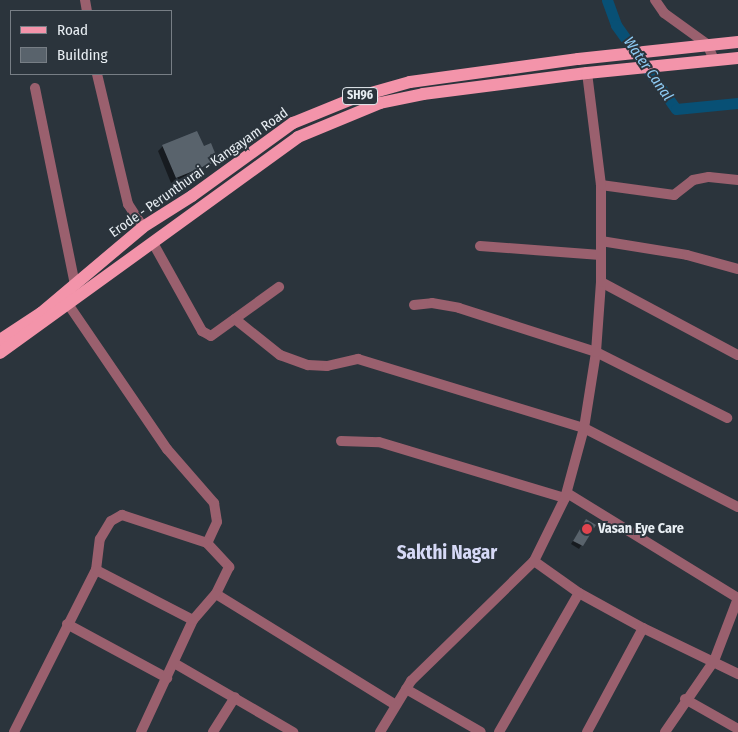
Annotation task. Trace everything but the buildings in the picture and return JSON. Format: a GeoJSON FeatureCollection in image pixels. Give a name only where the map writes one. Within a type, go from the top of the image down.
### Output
{"type":"FeatureCollection","features":[{"type":"Feature","properties":{"kind":"main road","name":"Erode - Perunthurai - Kangayam Road"},"geometry":{"type":"LineString","coordinates":[[0,340],[75,284],[143,227],[192,196],[293,123],[357,98],[410,82],[667,48],[738,42]]}},
{"type":"Feature","properties":{"kind":"main road","name":"Erode - Perunthurai - Kangayam Road"},"geometry":{"type":"LineString","coordinates":[[0,353],[298,137],[380,103],[414,96],[587,73],[738,58]]}},
{"type":"Feature","properties":{"kind":"main road"},"geometry":{"type":"LineString","coordinates":[[309,117],[314,131]]}},
{"type":"Feature","properties":{"kind":"street"},"geometry":{"type":"LineString","coordinates":[[655,0],[664,13],[707,44],[714,60]]}},
{"type":"Feature","properties":{"kind":"street"},"geometry":{"type":"LineString","coordinates":[[380,732],[406,689],[534,561],[566,496],[584,428],[596,352],[601,282],[601,185],[587,73]]}},
{"type":"Feature","properties":{"kind":"street"},"geometry":{"type":"LineString","coordinates":[[97,75],[128,204],[143,227]]}},
{"type":"Feature","properties":{"kind":"street"},"geometry":{"type":"LineString","coordinates":[[35,88],[75,284]]}},
{"type":"Feature","properties":{"kind":"street"},"geometry":{"type":"LineString","coordinates":[[601,185],[674,195],[693,180],[709,177],[738,180]]}},
{"type":"Feature","properties":{"kind":"street"},"geometry":{"type":"LineString","coordinates":[[601,240],[687,255],[738,269]]}},
{"type":"Feature","properties":{"kind":"street"},"geometry":{"type":"LineString","coordinates":[[154,243],[202,331],[211,336],[279,287]]}},
{"type":"Feature","properties":{"kind":"street"},"geometry":{"type":"LineString","coordinates":[[480,246],[601,255]]}},
{"type":"Feature","properties":{"kind":"street"},"geometry":{"type":"LineString","coordinates":[[601,282],[738,355]]}},
{"type":"Feature","properties":{"kind":"street"},"geometry":{"type":"LineString","coordinates":[[414,305],[432,303],[459,308],[596,352],[728,418]]}},
{"type":"Feature","properties":{"kind":"street"},"geometry":{"type":"LineString","coordinates":[[68,304],[167,449],[214,503],[217,522],[207,543]]}},
{"type":"Feature","properties":{"kind":"street"},"geometry":{"type":"LineString","coordinates":[[235,319],[280,355],[308,365],[327,366],[358,359],[584,428],[738,507]]}},
{"type":"Feature","properties":{"kind":"street"},"geometry":{"type":"LineString","coordinates":[[341,441],[379,442],[566,496],[738,598],[714,661],[685,699],[666,732]]}},
{"type":"Feature","properties":{"kind":"street"},"geometry":{"type":"LineString","coordinates":[[14,732],[96,570],[100,539],[112,521],[122,515],[207,543],[229,567],[216,594],[193,620],[140,732]]}},
{"type":"Feature","properties":{"kind":"street"},"geometry":{"type":"LineString","coordinates":[[534,561],[579,593],[643,628],[738,674]]}},
{"type":"Feature","properties":{"kind":"street"},"geometry":{"type":"LineString","coordinates":[[96,570],[193,620]]}},
{"type":"Feature","properties":{"kind":"street"},"geometry":{"type":"LineString","coordinates":[[499,732],[579,593]]}},
{"type":"Feature","properties":{"kind":"street"},"geometry":{"type":"LineString","coordinates":[[216,594],[396,705]]}},
{"type":"Feature","properties":{"kind":"street"},"geometry":{"type":"LineString","coordinates":[[67,624],[167,678]]}},
{"type":"Feature","properties":{"kind":"street"},"geometry":{"type":"LineString","coordinates":[[587,732],[643,628]]}},
{"type":"Feature","properties":{"kind":"street"},"geometry":{"type":"LineString","coordinates":[[174,663],[293,732]]}},
{"type":"Feature","properties":{"kind":"street"},"geometry":{"type":"LineString","coordinates":[[406,689],[481,732]]}},
{"type":"Feature","properties":{"kind":"street"},"geometry":{"type":"LineString","coordinates":[[213,732],[235,697]]}},
{"type":"Feature","properties":{"kind":"street"},"geometry":{"type":"LineString","coordinates":[[685,699],[738,729]]}},
{"type":"Feature","properties":{"kind":"waterway","name":"Water Canal"},"geometry":{"type":"LineString","coordinates":[[607,0],[616,25],[676,109],[738,103]]}},
{"type":"Feature","properties":{"kind":"place","name":"Vasan Eye Care"},"geometry":{"type":"Point","coordinates":[587,529]}},
{"type":"Feature","properties":{"kind":"district","name":"Sakthi Nagar"},"geometry":{"type":"Point","coordinates":[447,553]}}]}
